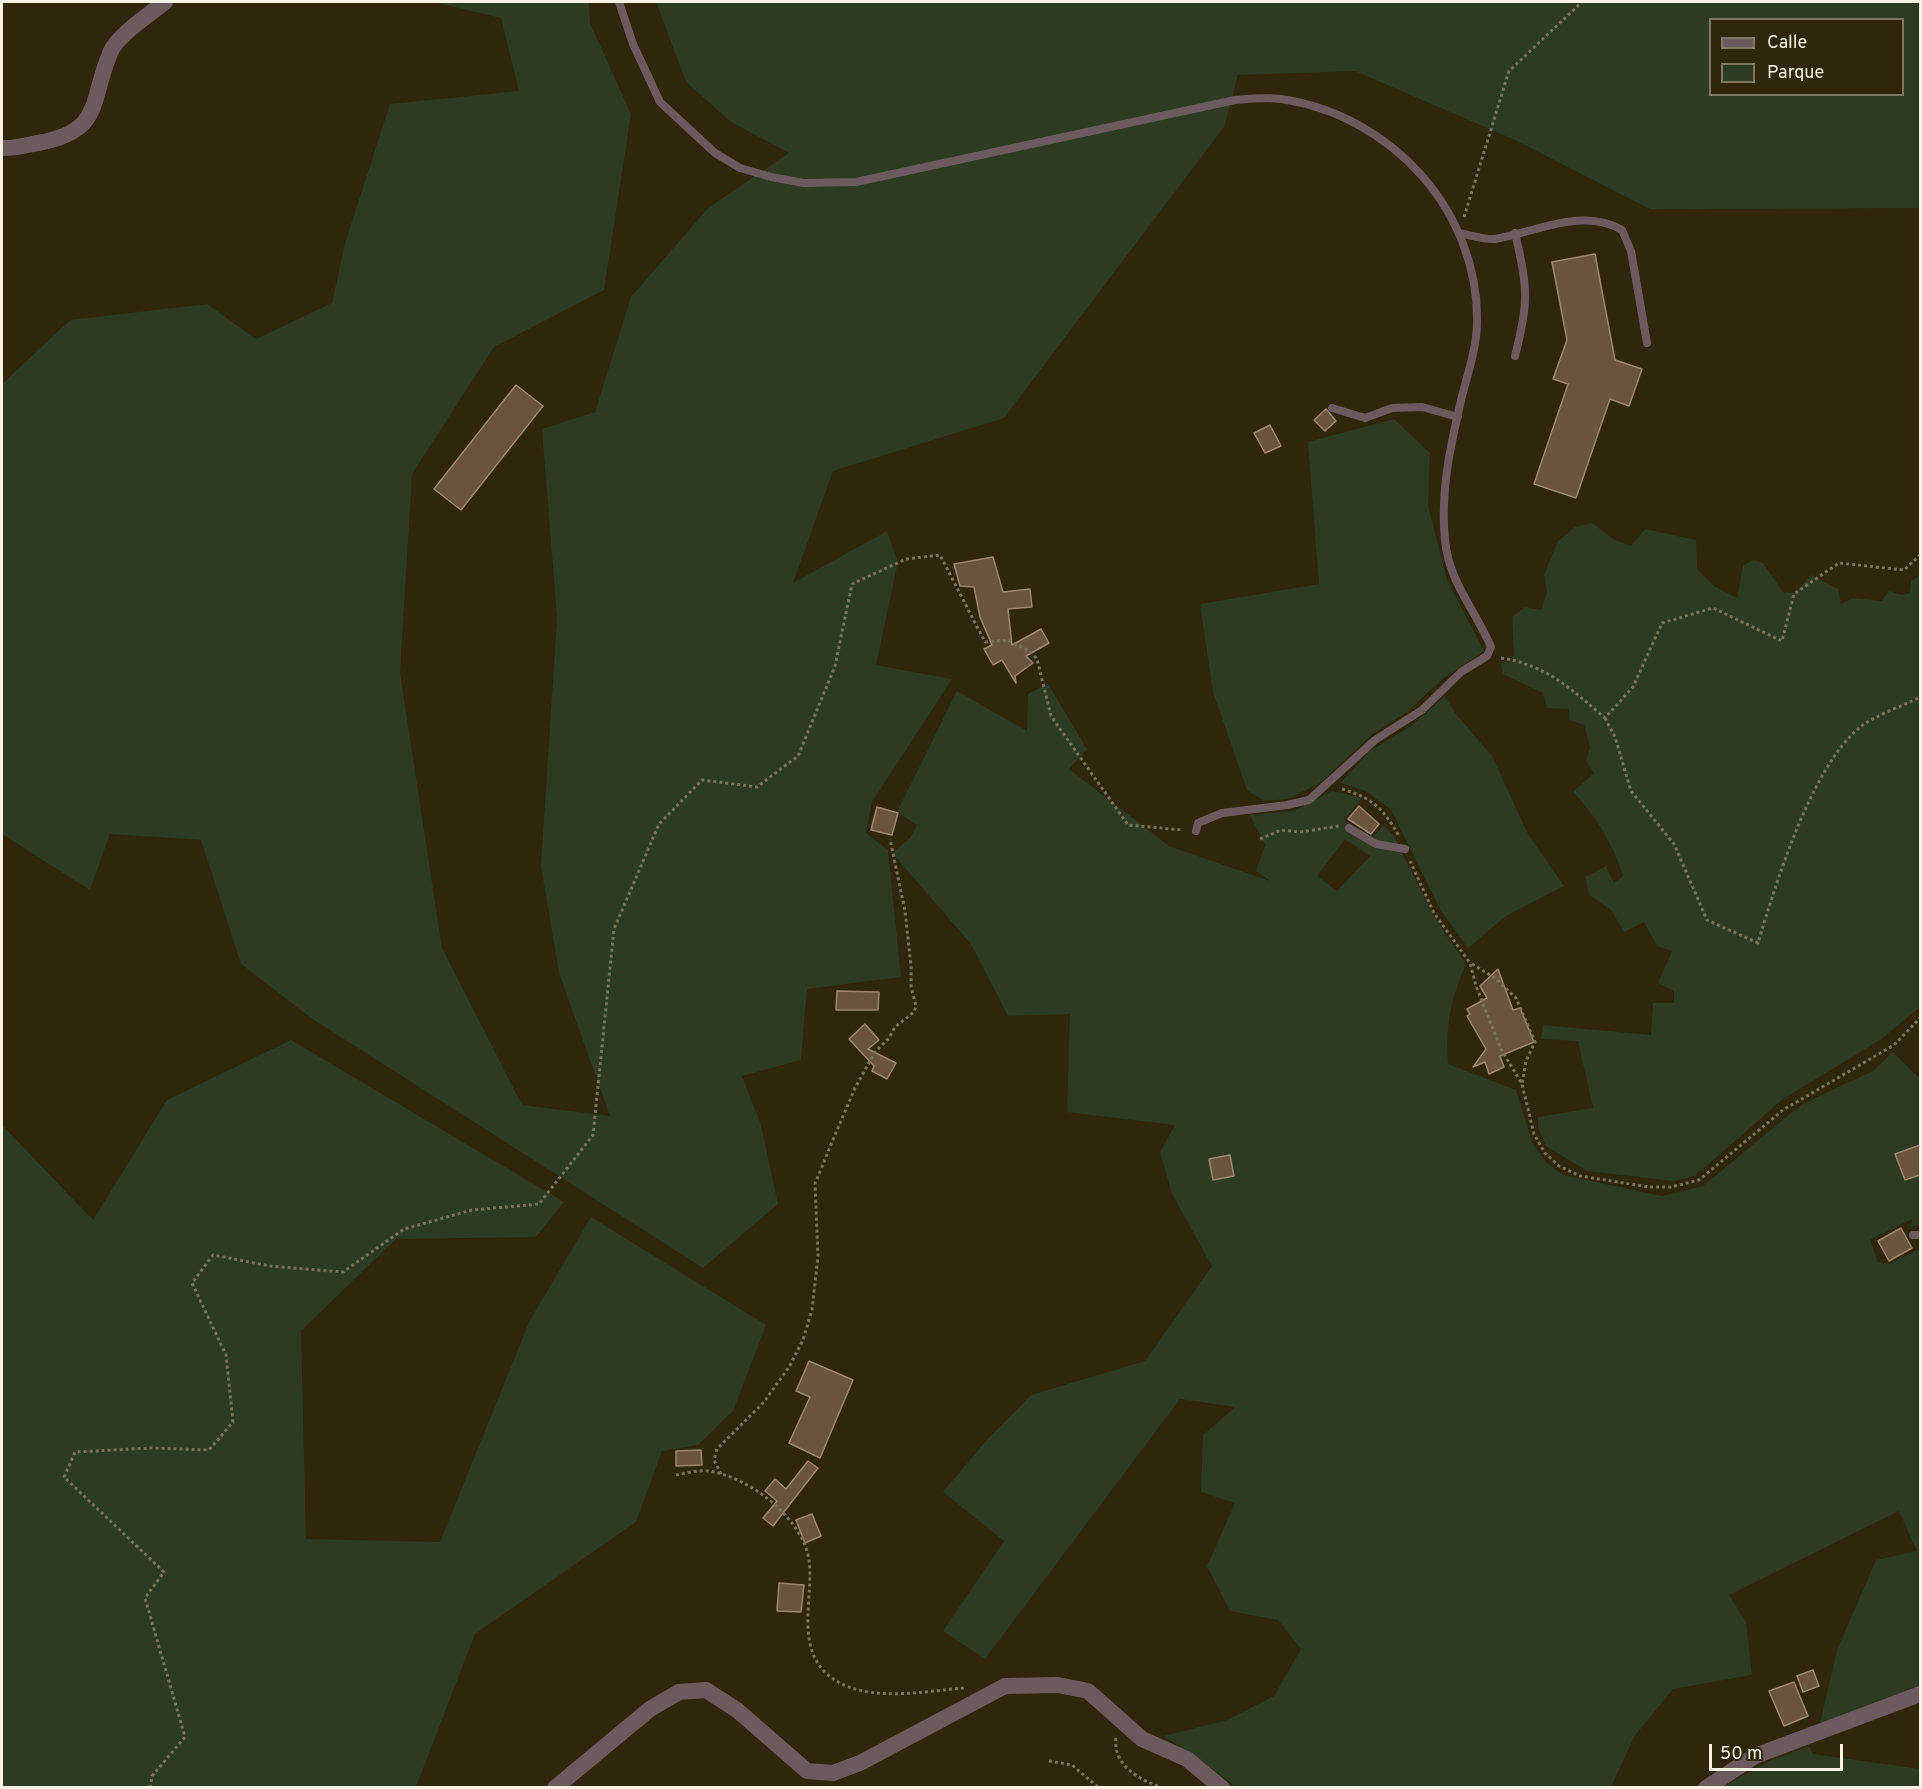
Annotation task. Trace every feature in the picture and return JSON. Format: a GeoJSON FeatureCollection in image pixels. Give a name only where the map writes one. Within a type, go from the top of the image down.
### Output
{"type":"FeatureCollection","features":[{"type":"Feature","properties":{"kind":"street"},"geometry":{"type":"LineString","coordinates":[[2,148],[55,140],[83,124],[92,111],[111,50],[165,2]]}},
{"type":"Feature","properties":{"kind":"street"},"geometry":{"type":"LineString","coordinates":[[555,1788],[650,1709],[679,1692],[706,1690],[737,1710],[807,1770],[833,1773],[860,1763],[1005,1686],[1058,1685],[1088,1691],[1142,1739],[1187,1759],[1222,1788]]}},
{"type":"Feature","properties":{"kind":"street"},"geometry":{"type":"LineString","coordinates":[[1706,1788],[1755,1755],[1920,1694]]}},
{"type":"Feature","properties":{"kind":"lane"},"geometry":{"type":"LineString","coordinates":[[619,2],[633,44],[660,102],[715,153],[740,168],[761,174],[804,183],[856,182],[889,173],[1088,134],[1235,100],[1279,99],[1331,112],[1386,142],[1425,177],[1447,208],[1471,265],[1477,325],[1473,354],[1448,466],[1445,540],[1452,578],[1491,647],[1487,656],[1461,672],[1422,710],[1359,753],[1329,784],[1308,800],[1287,806],[1222,813],[1198,823],[1196,831]]}},
{"type":"Feature","properties":{"kind":"lane"},"geometry":{"type":"LineString","coordinates":[[1459,233],[1493,239],[1580,220],[1600,220],[1622,230],[1631,251],[1647,343]]}},
{"type":"Feature","properties":{"kind":"lane"},"geometry":{"type":"LineString","coordinates":[[1515,233],[1527,294],[1525,315],[1515,356]]}},
{"type":"Feature","properties":{"kind":"lane"},"geometry":{"type":"LineString","coordinates":[[1332,408],[1365,418],[1392,408],[1422,406],[1458,417]]}},
{"type":"Feature","properties":{"kind":"lane"},"geometry":{"type":"LineString","coordinates":[[1349,828],[1376,844],[1405,849]]}},
{"type":"Feature","properties":{"kind":"path"},"geometry":{"type":"LineString","coordinates":[[1459,233],[1509,71],[1582,2]]}},
{"type":"Feature","properties":{"kind":"path"},"geometry":{"type":"LineString","coordinates":[[150,1788],[152,1776],[185,1737],[145,1598],[164,1572],[64,1477],[75,1452],[152,1448],[209,1450],[233,1422],[226,1355],[192,1283],[213,1255],[270,1266],[343,1272],[404,1229],[472,1210],[539,1204],[593,1135],[614,929],[658,824],[702,780],[757,787],[798,756],[835,666],[852,584],[906,559],[940,555],[985,642],[1008,640],[1029,651],[1036,659],[1051,716],[1128,825],[1196,831]]}},
{"type":"Feature","properties":{"kind":"path"},"geometry":{"type":"LineString","coordinates":[[1605,718],[1634,687],[1662,623],[1713,608],[1782,641],[1794,594],[1839,563],[1904,570],[1920,555]]}},
{"type":"Feature","properties":{"kind":"path"},"geometry":{"type":"LineString","coordinates":[[1487,656],[1524,661],[1558,679],[1605,718],[1615,737],[1631,791],[1674,844],[1707,920],[1758,942],[1779,876],[1823,772],[1859,728],[1920,697]]}},
{"type":"Feature","properties":{"kind":"path"},"geometry":{"type":"LineString","coordinates":[[1329,784],[1367,796],[1398,833],[1434,913],[1470,963],[1476,986],[1501,1049],[1522,1084],[1534,1134],[1545,1153],[1559,1166],[1580,1176],[1649,1187],[1671,1187],[1699,1180],[1783,1110],[1894,1045],[1920,1018]]}},
{"type":"Feature","properties":{"kind":"path"},"geometry":{"type":"LineString","coordinates":[[1260,839],[1281,831],[1300,832],[1340,825],[1349,828]]}},
{"type":"Feature","properties":{"kind":"path"},"geometry":{"type":"LineString","coordinates":[[721,1474],[714,1460],[717,1449],[764,1402],[789,1368],[803,1340],[812,1310],[818,1256],[815,1184],[832,1142],[855,1088],[875,1052],[889,1038],[895,1027],[914,1012],[916,1006],[911,987],[905,911],[890,839]]}},
{"type":"Feature","properties":{"kind":"path"},"geometry":{"type":"LineString","coordinates":[[1470,963],[1495,978],[1516,998],[1535,1042],[1526,1061],[1522,1084]]}},
{"type":"Feature","properties":{"kind":"path"},"geometry":{"type":"LineString","coordinates":[[676,1474],[707,1471],[721,1474],[749,1485],[782,1511],[805,1547],[810,1574],[809,1635],[816,1657],[827,1674],[850,1687],[869,1691],[917,1693],[967,1688]]}},
{"type":"Feature","properties":{"kind":"path"},"geometry":{"type":"LineString","coordinates":[[1120,1718],[1116,1742],[1120,1760],[1146,1782],[1163,1788]]}},
{"type":"Feature","properties":{"kind":"path"},"geometry":{"type":"LineString","coordinates":[[1049,1761],[1072,1765],[1099,1788]]}},
{"type":"Feature","properties":{"kind":"green space"},"geometry":{"type":"Polygon","coordinates":[[[433,2],[589,2],[590,23],[631,114],[604,290],[494,347],[412,474],[400,673],[442,948],[522,1105],[610,1116],[559,973],[541,866],[557,618],[542,429],[595,412],[631,297],[708,208],[789,153],[731,122],[686,82],[656,2],[1920,2],[1920,208],[1650,209],[1515,140],[1355,71],[1238,75],[1224,127],[1004,418],[833,471],[793,583],[887,531],[898,562],[876,665],[952,679],[872,802],[866,833],[888,850],[901,977],[807,989],[801,1060],[742,1076],[761,1125],[778,1204],[703,1268],[311,1018],[241,964],[201,840],[110,834],[90,890],[2,834],[2,384],[70,320],[207,304],[256,339],[332,303],[345,243],[390,104],[519,91],[501,18],[433,2]]]}},
{"type":"Feature","properties":{"kind":"green space"},"geometry":{"type":"Polygon","coordinates":[[[1394,419],[1430,453],[1428,506],[1447,580],[1484,651],[1444,678],[1407,712],[1372,734],[1320,783],[1288,799],[1264,801],[1247,790],[1213,692],[1200,604],[1319,584],[1308,442],[1394,419]]]}},
{"type":"Feature","properties":{"kind":"green space"},"geometry":{"type":"Polygon","coordinates":[[[1592,523],[1615,540],[1631,546],[1645,529],[1696,540],[1697,569],[1714,586],[1737,598],[1743,565],[1754,560],[1763,563],[1783,592],[1795,593],[1811,575],[1838,589],[1841,604],[1853,598],[1882,601],[1889,591],[1902,595],[1910,593],[1911,581],[1920,575],[1920,1007],[1880,1040],[1783,1099],[1695,1176],[1673,1181],[1587,1171],[1546,1146],[1538,1127],[1538,1117],[1593,1108],[1578,1041],[1541,1039],[1543,1025],[1651,1035],[1653,1003],[1674,1003],[1674,991],[1658,983],[1672,951],[1657,946],[1644,922],[1624,932],[1611,910],[1589,895],[1585,877],[1606,866],[1614,883],[1623,876],[1603,831],[1573,792],[1594,773],[1586,761],[1590,747],[1584,725],[1569,720],[1569,709],[1547,708],[1543,693],[1503,674],[1501,664],[1514,656],[1512,617],[1525,607],[1541,610],[1547,592],[1544,575],[1558,541],[1575,527],[1592,523]]]}},
{"type":"Feature","properties":{"kind":"green space"},"geometry":{"type":"Polygon","coordinates":[[[1048,684],[1087,749],[1069,769],[1169,846],[1270,881],[1256,871],[1265,845],[1250,815],[1293,811],[1332,791],[1362,798],[1344,819],[1370,841],[1383,825],[1394,836],[1433,915],[1466,964],[1450,1013],[1448,1064],[1516,1090],[1533,1144],[1546,1162],[1563,1175],[1662,1196],[1703,1186],[1802,1104],[1873,1071],[1893,1052],[1920,1079],[1920,1226],[1911,1227],[1912,1219],[1870,1240],[1878,1262],[1889,1264],[1920,1251],[1920,1685],[1820,1723],[1837,1650],[1876,1560],[1917,1551],[1899,1511],[1729,1595],[1746,1622],[1752,1675],[1673,1689],[1634,1737],[1611,1787],[1236,1787],[1194,1755],[1164,1736],[1227,1720],[1274,1696],[1301,1649],[1278,1620],[1230,1611],[1207,1566],[1235,1503],[1201,1492],[1203,1435],[1235,1407],[1180,1399],[985,1659],[943,1631],[1004,1541],[943,1492],[985,1442],[1031,1395],[1145,1361],[1212,1266],[1172,1194],[1160,1152],[1175,1125],[1067,1112],[1070,1014],[1008,1016],[971,944],[892,853],[910,838],[917,825],[897,812],[957,691],[1027,731],[1028,694],[1048,684]],[[1345,839],[1317,876],[1337,891],[1370,856],[1345,839]]]}},
{"type":"Feature","properties":{"kind":"green space"},"geometry":{"type":"Polygon","coordinates":[[[1445,696],[1456,714],[1492,756],[1528,834],[1564,886],[1506,916],[1468,948],[1441,911],[1391,810],[1366,791],[1340,783],[1370,751],[1411,726],[1445,696]]]}},
{"type":"Feature","properties":{"kind":"green space"},"geometry":{"type":"Polygon","coordinates":[[[291,1040],[564,1202],[536,1237],[396,1239],[301,1331],[306,1539],[440,1542],[530,1320],[591,1217],[766,1325],[733,1411],[698,1445],[662,1451],[636,1522],[475,1634],[416,1787],[2,1787],[2,1125],[93,1220],[167,1100],[291,1040]]]}},
{"type":"Feature","properties":{"kind":"green space"},"geometry":{"type":"Polygon","coordinates":[[[1809,1746],[1813,1754],[1920,1769],[1920,1787],[1723,1787],[1769,1761],[1809,1746]]]}},
{"type":"Feature","properties":{"kind":"building"},"geometry":{"type":"Polygon","coordinates":[[[1595,254],[1615,360],[1642,369],[1629,406],[1610,399],[1576,498],[1534,484],[1568,384],[1553,379],[1567,340],[1552,262],[1595,254]]]}},
{"type":"Feature","properties":{"kind":"building"},"geometry":{"type":"Polygon","coordinates":[[[516,385],[543,406],[461,510],[434,489],[516,385]]]}},
{"type":"Feature","properties":{"kind":"building"},"geometry":{"type":"Polygon","coordinates":[[[1326,409],[1336,421],[1325,431],[1314,420],[1326,409]]]}},
{"type":"Feature","properties":{"kind":"building"},"geometry":{"type":"Polygon","coordinates":[[[1270,425],[1281,446],[1265,453],[1254,433],[1270,425]]]}},
{"type":"Feature","properties":{"kind":"building"},"geometry":{"type":"Polygon","coordinates":[[[993,557],[1003,592],[1030,589],[1032,607],[1008,609],[1012,645],[1041,629],[1049,643],[1026,656],[1033,663],[1015,676],[1016,683],[1002,660],[993,665],[984,649],[992,645],[980,617],[974,587],[960,586],[954,564],[993,557]]]}},
{"type":"Feature","properties":{"kind":"building"},"geometry":{"type":"Polygon","coordinates":[[[1359,806],[1379,824],[1371,834],[1348,819],[1359,806]]]}},
{"type":"Feature","properties":{"kind":"building"},"geometry":{"type":"Polygon","coordinates":[[[877,807],[898,813],[892,835],[871,830],[877,807]]]}},
{"type":"Feature","properties":{"kind":"building"},"geometry":{"type":"Polygon","coordinates":[[[1498,969],[1513,1010],[1520,1008],[1534,1042],[1500,1056],[1504,1067],[1489,1074],[1485,1062],[1473,1067],[1486,1049],[1467,1016],[1470,1014],[1467,1009],[1487,998],[1480,986],[1498,969]]]}},
{"type":"Feature","properties":{"kind":"building"},"geometry":{"type":"Polygon","coordinates":[[[837,991],[879,992],[878,1010],[836,1010],[837,991]]]}},
{"type":"Feature","properties":{"kind":"building"},"geometry":{"type":"Polygon","coordinates":[[[865,1024],[879,1040],[868,1049],[896,1063],[887,1079],[872,1071],[874,1066],[849,1039],[865,1024]]]}},
{"type":"Feature","properties":{"kind":"building"},"geometry":{"type":"Polygon","coordinates":[[[1920,1145],[1920,1175],[1905,1180],[1895,1154],[1920,1145]]]}},
{"type":"Feature","properties":{"kind":"building"},"geometry":{"type":"Polygon","coordinates":[[[1230,1155],[1234,1176],[1213,1180],[1209,1159],[1230,1155]]]}},
{"type":"Feature","properties":{"kind":"building"},"geometry":{"type":"Polygon","coordinates":[[[1901,1228],[1912,1248],[1889,1261],[1878,1241],[1901,1228]]]}},
{"type":"Feature","properties":{"kind":"building"},"geometry":{"type":"Polygon","coordinates":[[[809,1361],[853,1380],[820,1458],[789,1443],[810,1397],[796,1391],[809,1361]]]}},
{"type":"Feature","properties":{"kind":"building"},"geometry":{"type":"Polygon","coordinates":[[[701,1450],[702,1465],[676,1466],[676,1451],[701,1450]]]}},
{"type":"Feature","properties":{"kind":"building"},"geometry":{"type":"Polygon","coordinates":[[[808,1461],[818,1468],[773,1526],[763,1518],[777,1501],[765,1491],[775,1479],[786,1489],[808,1461]]]}},
{"type":"Feature","properties":{"kind":"building"},"geometry":{"type":"Polygon","coordinates":[[[812,1514],[821,1536],[805,1543],[796,1520],[812,1514]]]}},
{"type":"Feature","properties":{"kind":"building"},"geometry":{"type":"Polygon","coordinates":[[[779,1583],[804,1585],[801,1612],[777,1611],[779,1583]]]}},
{"type":"Feature","properties":{"kind":"building"},"geometry":{"type":"Polygon","coordinates":[[[1813,1670],[1819,1686],[1803,1692],[1797,1676],[1813,1670]]]}},
{"type":"Feature","properties":{"kind":"building"},"geometry":{"type":"Polygon","coordinates":[[[1794,1682],[1808,1716],[1784,1726],[1769,1691],[1794,1682]]]}}]}
